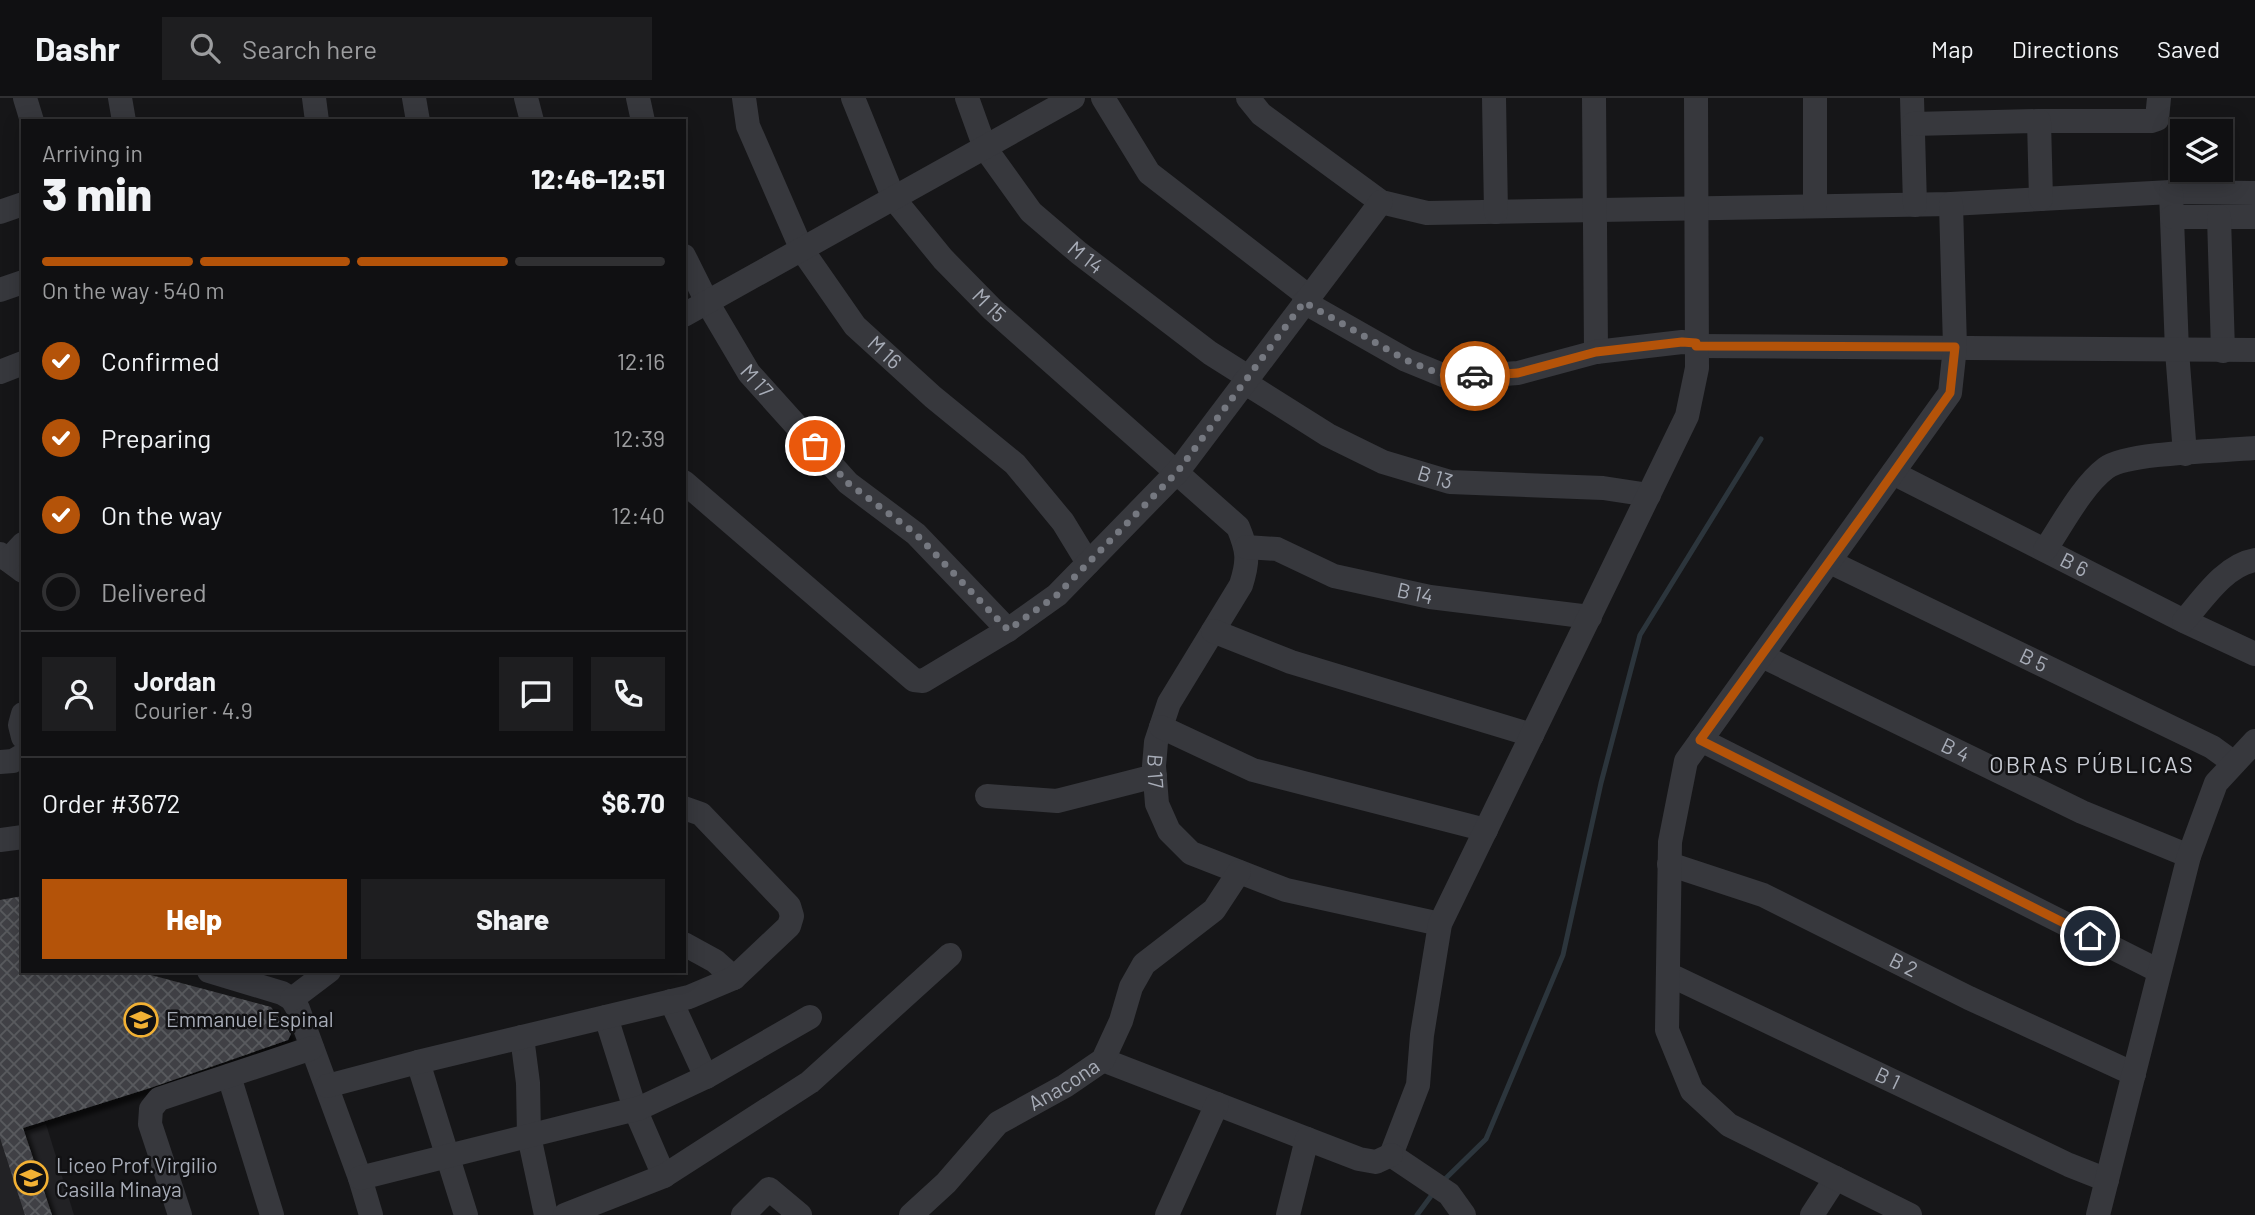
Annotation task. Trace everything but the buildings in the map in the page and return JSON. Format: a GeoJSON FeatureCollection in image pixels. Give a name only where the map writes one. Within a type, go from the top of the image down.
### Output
{"type":"FeatureCollection","features":[{"type":"Feature","properties":{"kind":"street"},"geometry":{"type":"LineString","coordinates":[[25,98],[31,119]]}},
{"type":"Feature","properties":{"kind":"street"},"geometry":{"type":"LineString","coordinates":[[120,98],[124,119]]}},
{"type":"Feature","properties":{"kind":"street"},"geometry":{"type":"LineString","coordinates":[[314,98],[317,119]]}},
{"type":"Feature","properties":{"kind":"street"},"geometry":{"type":"LineString","coordinates":[[414,98],[418,119]]}},
{"type":"Feature","properties":{"kind":"street"},"geometry":{"type":"LineString","coordinates":[[526,98],[531,119]]}},
{"type":"Feature","properties":{"kind":"street"},"geometry":{"type":"LineString","coordinates":[[638,98],[643,119]]}},
{"type":"Feature","properties":{"kind":"street","name":"M 16"},"geometry":{"type":"LineString","coordinates":[[744,98],[748,126],[802,250],[855,326],[933,397],[1015,464],[1063,522],[1088,563]]}},
{"type":"Feature","properties":{"kind":"street","name":"M 15"},"geometry":{"type":"LineString","coordinates":[[853,98],[894,199],[943,259],[993,310],[1178,471]]}},
{"type":"Feature","properties":{"kind":"street","name":"M 14"},"geometry":{"type":"LineString","coordinates":[[967,98],[985,148],[1031,212],[1079,253],[1246,380]]}},
{"type":"Feature","properties":{"kind":"street"},"geometry":{"type":"LineString","coordinates":[[686,314],[1073,98]]}},
{"type":"Feature","properties":{"kind":"street"},"geometry":{"type":"LineString","coordinates":[[1103,98],[1149,173],[1306,299],[1406,360],[1450,378],[1518,373],[1596,352],[1682,342],[2255,350]]}},
{"type":"Feature","properties":{"kind":"street"},"geometry":{"type":"LineString","coordinates":[[1248,98],[1261,114],[1381,202],[1427,214],[1915,205],[2171,192],[2255,193]]}},
{"type":"Feature","properties":{"kind":"street"},"geometry":{"type":"LineString","coordinates":[[1494,98],[1496,212]]}},
{"type":"Feature","properties":{"kind":"street"},"geometry":{"type":"LineString","coordinates":[[1594,98],[1596,352]]}},
{"type":"Feature","properties":{"kind":"street"},"geometry":{"type":"LineString","coordinates":[[1103,1060],[1359,1159],[1376,1162],[1391,1155],[1418,1085],[1422,1035],[1440,924],[1687,416],[1697,368],[1696,98]]}},
{"type":"Feature","properties":{"kind":"street"},"geometry":{"type":"LineString","coordinates":[[1815,98],[1815,206]]}},
{"type":"Feature","properties":{"kind":"street"},"geometry":{"type":"LineString","coordinates":[[1912,98],[1915,205]]}},
{"type":"Feature","properties":{"kind":"street"},"geometry":{"type":"LineString","coordinates":[[1913,124],[2151,121],[2157,119],[2159,98]]}},
{"type":"Feature","properties":{"kind":"street"},"geometry":{"type":"LineString","coordinates":[[2039,121],[2042,199]]}},
{"type":"Feature","properties":{"kind":"street"},"geometry":{"type":"LineString","coordinates":[[2171,192],[2185,454]]}},
{"type":"Feature","properties":{"kind":"street"},"geometry":{"type":"LineString","coordinates":[[686,484],[914,680],[923,681],[1008,630],[1057,595],[1178,471],[1381,202]]}},
{"type":"Feature","properties":{"kind":"street"},"geometry":{"type":"LineString","coordinates":[[1910,1215],[1729,1125],[1692,1091],[1667,1030],[1670,842],[1686,761],[1950,393],[1955,347],[1951,204]]}},
{"type":"Feature","properties":{"kind":"street"},"geometry":{"type":"LineString","coordinates":[[0,212],[21,205]]}},
{"type":"Feature","properties":{"kind":"street"},"geometry":{"type":"LineString","coordinates":[[2172,217],[2255,217]]}},
{"type":"Feature","properties":{"kind":"street"},"geometry":{"type":"LineString","coordinates":[[2219,217],[2223,351]]}},
{"type":"Feature","properties":{"kind":"street","name":"M 17"},"geometry":{"type":"LineString","coordinates":[[686,260],[707,302],[749,373],[848,483],[916,534],[1008,630]]}},
{"type":"Feature","properties":{"kind":"street"},"geometry":{"type":"LineString","coordinates":[[0,290],[21,283]]}},
{"type":"Feature","properties":{"kind":"street","name":"B 13"},"geometry":{"type":"LineString","coordinates":[[1246,380],[1328,435],[1383,462],[1450,482],[1602,488],[1649,495]]}},
{"type":"Feature","properties":{"kind":"street"},"geometry":{"type":"LineString","coordinates":[[2045,550],[2092,482],[2108,467],[2129,458],[2255,449]]}},
{"type":"Feature","properties":{"kind":"street"},"geometry":{"type":"LineString","coordinates":[[1178,471],[1238,527],[1246,547]]}},
{"type":"Feature","properties":{"kind":"street","name":"B 6"},"geometry":{"type":"LineString","coordinates":[[1894,473],[2184,621],[2255,654]]}},
{"type":"Feature","properties":{"kind":"street","name":"B 14"},"geometry":{"type":"LineString","coordinates":[[1246,547],[1277,549],[1334,576],[1430,597],[1590,617]]}},
{"type":"Feature","properties":{"kind":"street","name":"B 17"},"geometry":{"type":"LineString","coordinates":[[1246,547],[1248,565],[1241,585],[1169,703],[1156,742],[1157,804],[1169,831],[1191,853],[1286,890],[1440,924]]}},
{"type":"Feature","properties":{"kind":"street"},"geometry":{"type":"LineString","coordinates":[[2184,621],[2224,576],[2255,560]]}},
{"type":"Feature","properties":{"kind":"street","name":"B 5"},"geometry":{"type":"LineString","coordinates":[[1830,562],[2212,747],[2234,763]]}},
{"type":"Feature","properties":{"kind":"street"},"geometry":{"type":"LineString","coordinates":[[1213,631],[1291,662],[1532,735]]}},
{"type":"Feature","properties":{"kind":"street","name":"B 4"},"geometry":{"type":"LineString","coordinates":[[1762,656],[2082,812],[2189,856]]}},
{"type":"Feature","properties":{"kind":"street"},"geometry":{"type":"LineString","coordinates":[[1161,727],[1253,770],[1486,830]]}},
{"type":"Feature","properties":{"kind":"street"},"geometry":{"type":"LineString","coordinates":[[1700,740],[2159,971]]}},
{"type":"Feature","properties":{"kind":"street"},"geometry":{"type":"LineString","coordinates":[[2098,1215],[2189,856],[2216,783],[2255,741]]}},
{"type":"Feature","properties":{"kind":"street"},"geometry":{"type":"LineString","coordinates":[[0,762],[13,761],[21,756]]}},
{"type":"Feature","properties":{"kind":"street"},"geometry":{"type":"LineString","coordinates":[[987,796],[1057,801],[1155,776]]}},
{"type":"Feature","properties":{"kind":"street"},"geometry":{"type":"LineString","coordinates":[[327,1087],[418,1062],[689,997],[734,978],[789,926],[792,916],[789,906],[701,814],[686,809]]}},
{"type":"Feature","properties":{"kind":"street"},"geometry":{"type":"LineString","coordinates":[[0,840],[21,837]]}},
{"type":"Feature","properties":{"kind":"street","name":"B 2"},"geometry":{"type":"LineString","coordinates":[[1670,864],[1763,895],[1969,998],[2134,1074]]}},
{"type":"Feature","properties":{"kind":"street","name":"Anacona"},"geometry":{"type":"LineString","coordinates":[[911,1215],[946,1183],[998,1123],[1065,1086],[1103,1060],[1121,1021],[1131,987],[1144,964],[1214,910],[1239,872]]}},
{"type":"Feature","properties":{"kind":"street"},"geometry":{"type":"LineString","coordinates":[[686,945],[715,961],[734,978]]}},
{"type":"Feature","properties":{"kind":"street"},"geometry":{"type":"LineString","coordinates":[[565,1215],[664,1176],[810,1082],[950,955]]}},
{"type":"Feature","properties":{"kind":"street"},"geometry":{"type":"LineString","coordinates":[[215,973],[268,988],[292,999],[327,1087],[371,1215]]}},
{"type":"Feature","properties":{"kind":"street"},"geometry":{"type":"LineString","coordinates":[[292,999],[326,973]]}},
{"type":"Feature","properties":{"kind":"street","name":"B 1"},"geometry":{"type":"LineString","coordinates":[[1668,974],[2069,1165],[2107,1180]]}},
{"type":"Feature","properties":{"kind":"street"},"geometry":{"type":"LineString","coordinates":[[671,1001],[706,1077]]}},
{"type":"Feature","properties":{"kind":"street"},"geometry":{"type":"LineString","coordinates":[[606,1017],[635,1109],[664,1176]]}},
{"type":"Feature","properties":{"kind":"street"},"geometry":{"type":"LineString","coordinates":[[360,1178],[635,1109],[706,1077],[810,1017]]}},
{"type":"Feature","properties":{"kind":"street"},"geometry":{"type":"LineString","coordinates":[[522,1037],[528,1083],[529,1136],[546,1215]]}},
{"type":"Feature","properties":{"kind":"street"},"geometry":{"type":"LineString","coordinates":[[180,1215],[150,1124],[151,1109],[159,1099],[312,1048]]}},
{"type":"Feature","properties":{"kind":"street"},"geometry":{"type":"LineString","coordinates":[[418,1062],[466,1215]]}},
{"type":"Feature","properties":{"kind":"street"},"geometry":{"type":"LineString","coordinates":[[229,1076],[272,1215]]}},
{"type":"Feature","properties":{"kind":"street"},"geometry":{"type":"LineString","coordinates":[[1167,1215],[1217,1104]]}},
{"type":"Feature","properties":{"kind":"street"},"geometry":{"type":"LineString","coordinates":[[1288,1215],[1307,1139]]}},
{"type":"Feature","properties":{"kind":"street"},"geometry":{"type":"LineString","coordinates":[[1391,1155],[1449,1194],[1464,1215]]}},
{"type":"Feature","properties":{"kind":"street"},"geometry":{"type":"LineString","coordinates":[[1812,1215],[1836,1178]]}},
{"type":"Feature","properties":{"kind":"street"},"geometry":{"type":"LineString","coordinates":[[743,1215],[769,1189],[800,1215]]}},
{"type":"Feature","properties":{"kind":"shaded area","name":"Liceo Prof.Virgilio Casilla Minaya"},"geometry":{"type":"Polygon","coordinates":[[[46,1124],[74,1215],[0,1215],[0,1140],[46,1124]]]}},
{"type":"Feature","properties":{"kind":"waterway"},"geometry":{"type":"LineString","coordinates":[[1443,1181],[1486,1139],[1563,955],[1601,783],[1640,635],[1761,439]]}},
{"type":"Feature","properties":{"kind":"waterway"},"geometry":{"type":"LineString","coordinates":[[1417,1215],[1434,1192]]}},
{"type":"Feature","properties":{"kind":"way so far"},"geometry":{"type":"LineString","coordinates":[[815,446],[848,483],[916,534],[1008,630],[1057,595],[1178,471],[1304,302],[1406,360],[1450,378],[1475,376]]}},
{"type":"Feature","properties":{"kind":"place","name":"Emmanuel Espinal"},"geometry":{"type":"Point","coordinates":[141,1020]}},
{"type":"Feature","properties":{"kind":"place","name":"Liceo Prof.Virgilio Casilla Minaya"},"geometry":{"type":"Point","coordinates":[31,1178]}},
{"type":"Feature","properties":{"kind":"district","name":"OBRAS PÚBLICAS"},"geometry":{"type":"Point","coordinates":[2092,765]}},
{"type":"Feature","properties":{"kind":"route"},"geometry":{"type":"LineString","coordinates":[[1475,376],[1518,373],[1596,352],[1682,342],[1696,343],[1696,346],[1955,347],[1950,393],[1700,740],[2090,936]]}}]}
